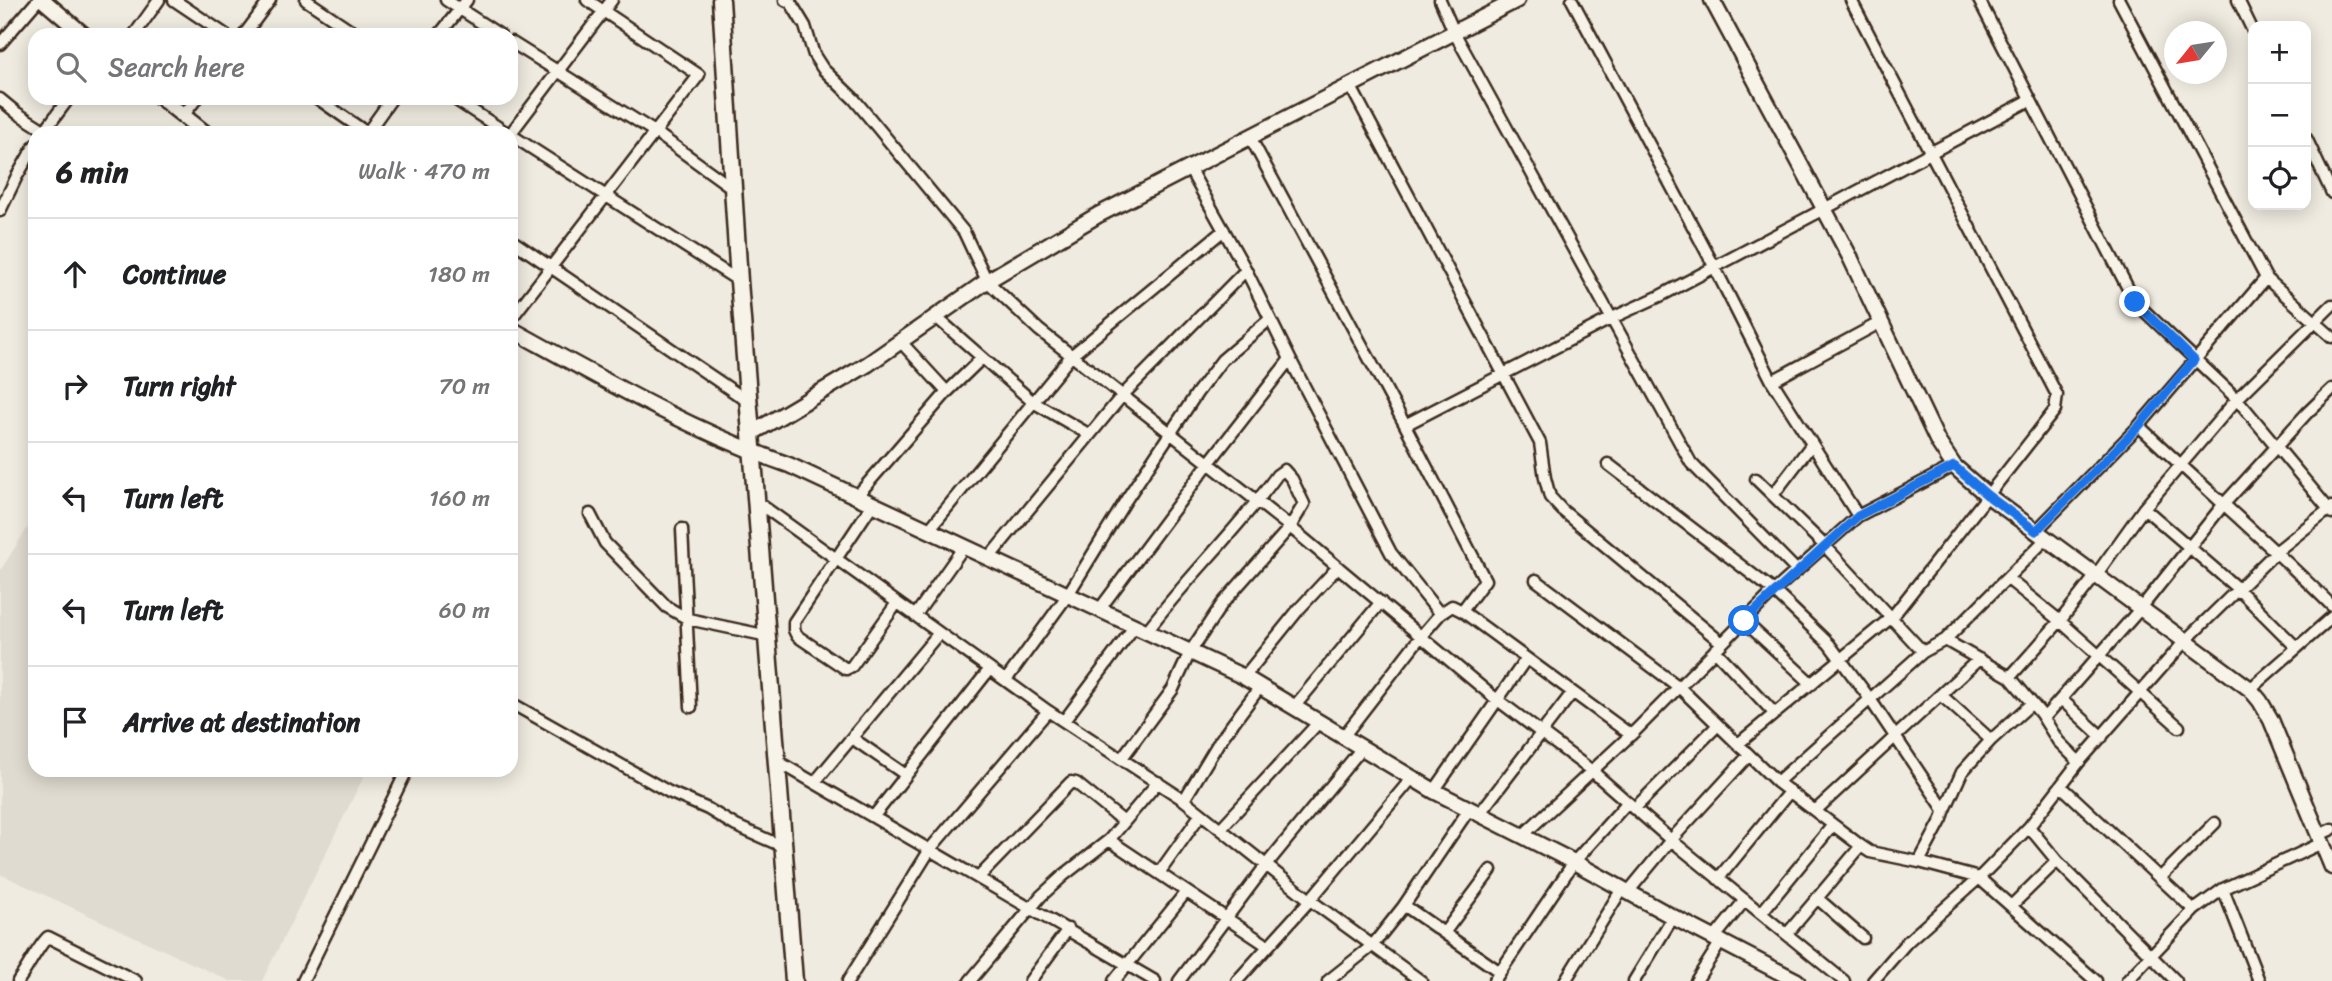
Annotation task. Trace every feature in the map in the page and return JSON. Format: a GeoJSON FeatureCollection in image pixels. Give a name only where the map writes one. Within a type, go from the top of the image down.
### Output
{"type":"FeatureCollection","features":[{"type":"Feature","properties":{"kind":"main road"},"geometry":{"type":"LineString","coordinates":[[722,0],[739,281],[793,981]]}},
{"type":"Feature","properties":{"kind":"street"},"geometry":{"type":"LineString","coordinates":[[0,44],[38,0]]}},
{"type":"Feature","properties":{"kind":"street"},"geometry":{"type":"LineString","coordinates":[[43,0],[76,28]]}},
{"type":"Feature","properties":{"kind":"street"},"geometry":{"type":"LineString","coordinates":[[139,28],[159,0]]}},
{"type":"Feature","properties":{"kind":"street"},"geometry":{"type":"LineString","coordinates":[[174,0],[216,28]]}},
{"type":"Feature","properties":{"kind":"street"},"geometry":{"type":"LineString","coordinates":[[249,28],[270,0]]}},
{"type":"Feature","properties":{"kind":"street"},"geometry":{"type":"LineString","coordinates":[[306,0],[348,28]]}},
{"type":"Feature","properties":{"kind":"street"},"geometry":{"type":"LineString","coordinates":[[446,0],[488,28]]}},
{"type":"Feature","properties":{"kind":"street"},"geometry":{"type":"LineString","coordinates":[[445,28],[467,0]]}},
{"type":"Feature","properties":{"kind":"street"},"geometry":{"type":"LineString","coordinates":[[518,310],[699,75],[587,0]]}},
{"type":"Feature","properties":{"kind":"street"},"geometry":{"type":"LineString","coordinates":[[516,126],[612,0]]}},
{"type":"Feature","properties":{"kind":"street"},"geometry":{"type":"LineString","coordinates":[[785,0],[791,3],[805,26],[814,55],[823,69],[854,99],[964,232],[987,281],[1040,330],[1121,397],[1290,527],[1499,701],[1592,771],[1671,840],[1844,981]]}},
{"type":"Feature","properties":{"kind":"street"},"geometry":{"type":"LineString","coordinates":[[1440,0],[1454,32],[1690,463],[1797,571]]}},
{"type":"Feature","properties":{"kind":"street"},"geometry":{"type":"LineString","coordinates":[[752,433],[847,377],[987,281],[1098,215],[1517,0]]}},
{"type":"Feature","properties":{"kind":"street"},"geometry":{"type":"LineString","coordinates":[[1572,0],[1772,381],[1858,516]]}},
{"type":"Feature","properties":{"kind":"street"},"geometry":{"type":"LineString","coordinates":[[1712,0],[1823,208],[1938,442],[1954,466],[1987,495],[2250,689],[2271,720],[2324,836],[2332,867]]}},
{"type":"Feature","properties":{"kind":"street"},"geometry":{"type":"LineString","coordinates":[[1738,744],[1893,617],[2055,410],[2057,395],[1851,0]]}},
{"type":"Feature","properties":{"kind":"street"},"geometry":{"type":"LineString","coordinates":[[1873,981],[1907,942],[1979,878],[2029,827],[2080,762],[2185,641],[2277,551],[2331,510],[2237,399],[2135,302],[1979,0]]}},
{"type":"Feature","properties":{"kind":"street"},"geometry":{"type":"LineString","coordinates":[[2119,0],[2266,278],[2332,337]]}},
{"type":"Feature","properties":{"kind":"street"},"geometry":{"type":"LineString","coordinates":[[2238,0],[2248,21]]}},
{"type":"Feature","properties":{"kind":"street"},"geometry":{"type":"LineString","coordinates":[[518,47],[655,132],[735,190]]}},
{"type":"Feature","properties":{"kind":"street"},"geometry":{"type":"LineString","coordinates":[[1350,85],[1540,443],[1550,497],[1718,647],[1774,713]]}},
{"type":"Feature","properties":{"kind":"street"},"geometry":{"type":"LineString","coordinates":[[0,99],[36,126]]}},
{"type":"Feature","properties":{"kind":"street"},"geometry":{"type":"LineString","coordinates":[[1405,425],[1503,373],[1660,296],[2030,100]]}},
{"type":"Feature","properties":{"kind":"street"},"geometry":{"type":"LineString","coordinates":[[47,126],[63,105]]}},
{"type":"Feature","properties":{"kind":"street"},"geometry":{"type":"LineString","coordinates":[[170,105],[196,126]]}},
{"type":"Feature","properties":{"kind":"street"},"geometry":{"type":"LineString","coordinates":[[183,116],[192,105]]}},
{"type":"Feature","properties":{"kind":"street"},"geometry":{"type":"LineString","coordinates":[[327,105],[357,126]]}},
{"type":"Feature","properties":{"kind":"street"},"geometry":{"type":"LineString","coordinates":[[372,126],[387,105]]}},
{"type":"Feature","properties":{"kind":"street"},"geometry":{"type":"LineString","coordinates":[[464,105],[497,126]]}},
{"type":"Feature","properties":{"kind":"street"},"geometry":{"type":"LineString","coordinates":[[1250,137],[1485,580],[1462,611]]}},
{"type":"Feature","properties":{"kind":"street"},"geometry":{"type":"LineString","coordinates":[[518,139],[604,197],[739,281]]}},
{"type":"Feature","properties":{"kind":"street"},"geometry":{"type":"LineString","coordinates":[[2310,147],[2332,193]]}},
{"type":"Feature","properties":{"kind":"street"},"geometry":{"type":"LineString","coordinates":[[0,211],[28,157]]}},
{"type":"Feature","properties":{"kind":"street"},"geometry":{"type":"LineString","coordinates":[[1189,168],[1246,270],[1391,553],[1440,614]]}},
{"type":"Feature","properties":{"kind":"street"},"geometry":{"type":"LineString","coordinates":[[928,531],[1071,356],[1224,230]]}},
{"type":"Feature","properties":{"kind":"street"},"geometry":{"type":"LineString","coordinates":[[518,245],[750,403]]}},
{"type":"Feature","properties":{"kind":"street"},"geometry":{"type":"LineString","coordinates":[[988,559],[1121,397],[1246,270]]}},
{"type":"Feature","properties":{"kind":"street"},"geometry":{"type":"LineString","coordinates":[[1777,782],[1923,652],[1945,640],[2008,579],[2041,535],[2266,278]]}},
{"type":"Feature","properties":{"kind":"street"},"geometry":{"type":"LineString","coordinates":[[2010,677],[2060,621],[2144,508],[2237,399],[2332,305]]}},
{"type":"Feature","properties":{"kind":"street"},"geometry":{"type":"LineString","coordinates":[[936,317],[1033,402],[1090,435]]}},
{"type":"Feature","properties":{"kind":"street"},"geometry":{"type":"LineString","coordinates":[[1006,680],[1067,596],[1100,540],[1197,393],[1222,360],[1270,319]]}},
{"type":"Feature","properties":{"kind":"street"},"geometry":{"type":"LineString","coordinates":[[1772,381],[1881,322]]}},
{"type":"Feature","properties":{"kind":"street"},"geometry":{"type":"LineString","coordinates":[[518,333],[722,440],[789,465],[1244,677],[1434,791],[1718,939],[1775,976],[1797,981]]}},
{"type":"Feature","properties":{"kind":"street"},"geometry":{"type":"LineString","coordinates":[[901,342],[947,392]]}},
{"type":"Feature","properties":{"kind":"street"},"geometry":{"type":"LineString","coordinates":[[856,497],[947,392],[982,358]]}},
{"type":"Feature","properties":{"kind":"street"},"geometry":{"type":"LineString","coordinates":[[1099,610],[1290,359]]}},
{"type":"Feature","properties":{"kind":"street"},"geometry":{"type":"LineString","coordinates":[[2045,718],[2141,608],[2223,505],[2332,389]]}},
{"type":"Feature","properties":{"kind":"street"},"geometry":{"type":"LineString","coordinates":[[2139,426],[2223,505],[2277,551],[2332,606]]}},
{"type":"Feature","properties":{"kind":"street"},"geometry":{"type":"LineString","coordinates":[[1773,495],[1812,444]]}},
{"type":"Feature","properties":{"kind":"street"},"geometry":{"type":"LineString","coordinates":[[1608,464],[1774,592],[1829,645],[1870,698],[1944,812]]}},
{"type":"Feature","properties":{"kind":"street"},"geometry":{"type":"LineString","coordinates":[[1522,836],[1631,735],[1774,592],[1858,516],[1954,466]]}},
{"type":"Feature","properties":{"kind":"street"},"geometry":{"type":"LineString","coordinates":[[1064,721],[1140,630],[1227,539],[1283,470],[1292,479],[1304,504],[1290,527],[1222,604],[1190,652],[1173,689],[1122,758]]}},
{"type":"Feature","properties":{"kind":"street"},"geometry":{"type":"LineString","coordinates":[[1756,479],[1825,546],[1923,652]]}},
{"type":"Feature","properties":{"kind":"street"},"geometry":{"type":"LineString","coordinates":[[757,502],[989,670],[1184,800],[1310,900],[1421,981]]}},
{"type":"Feature","properties":{"kind":"street"},"geometry":{"type":"LineString","coordinates":[[872,505],[794,622],[794,630],[797,636],[846,669],[852,666],[897,603]]}},
{"type":"Feature","properties":{"kind":"street"},"geometry":{"type":"LineString","coordinates":[[2144,508],[2238,589],[2297,648]]}},
{"type":"Feature","properties":{"kind":"street"},"geometry":{"type":"LineString","coordinates":[[590,514],[605,543],[667,607],[688,619],[768,636]]}},
{"type":"Feature","properties":{"kind":"street"},"geometry":{"type":"LineString","coordinates":[[682,529],[691,707]]}},
{"type":"Feature","properties":{"kind":"street"},"geometry":{"type":"LineString","coordinates":[[915,616],[963,548]]}},
{"type":"Feature","properties":{"kind":"street"},"geometry":{"type":"LineString","coordinates":[[1244,677],[1299,609],[1338,567]]}},
{"type":"Feature","properties":{"kind":"street"},"geometry":{"type":"LineString","coordinates":[[2008,579],[2060,621],[2179,727]]}},
{"type":"Feature","properties":{"kind":"street"},"geometry":{"type":"LineString","coordinates":[[1536,580],[1679,687],[1777,782],[1861,846],[1871,852],[1979,878],[2096,981]]}},
{"type":"Feature","properties":{"kind":"street"},"geometry":{"type":"LineString","coordinates":[[1294,707],[1381,602]]}},
{"type":"Feature","properties":{"kind":"street"},"geometry":{"type":"LineString","coordinates":[[1343,737],[1421,636],[1440,614],[1452,606],[1631,735]]}},
{"type":"Feature","properties":{"kind":"street"},"geometry":{"type":"LineString","coordinates":[[2250,689],[2332,617]]}},
{"type":"Feature","properties":{"kind":"street"},"geometry":{"type":"LineString","coordinates":[[1744,621],[1812,684]]}},
{"type":"Feature","properties":{"kind":"street"},"geometry":{"type":"LineString","coordinates":[[815,782],[939,633]]}},
{"type":"Feature","properties":{"kind":"street"},"geometry":{"type":"LineString","coordinates":[[1945,640],[2010,677],[2045,718],[2058,741],[2080,762]]}},
{"type":"Feature","properties":{"kind":"street"},"geometry":{"type":"LineString","coordinates":[[1434,791],[1526,659]]}},
{"type":"Feature","properties":{"kind":"street"},"geometry":{"type":"LineString","coordinates":[[1815,811],[1979,659]]}},
{"type":"Feature","properties":{"kind":"street"},"geometry":{"type":"LineString","coordinates":[[874,816],[989,670]]}},
{"type":"Feature","properties":{"kind":"street"},"geometry":{"type":"LineString","coordinates":[[1184,800],[1219,742],[1260,687]]}},
{"type":"Feature","properties":{"kind":"street"},"geometry":{"type":"LineString","coordinates":[[1328,981],[1372,946],[1475,811],[1543,734],[1572,693]]}},
{"type":"Feature","properties":{"kind":"street"},"geometry":{"type":"LineString","coordinates":[[1941,695],[1991,740]]}},
{"type":"Feature","properties":{"kind":"street"},"geometry":{"type":"LineString","coordinates":[[2061,699],[2102,737]]}},
{"type":"Feature","properties":{"kind":"street"},"geometry":{"type":"LineString","coordinates":[[1919,862],[1942,819],[1962,772],[1991,740],[2032,703]]}},
{"type":"Feature","properties":{"kind":"street"},"geometry":{"type":"LineString","coordinates":[[518,707],[670,792],[784,847]]}},
{"type":"Feature","properties":{"kind":"street"},"geometry":{"type":"LineString","coordinates":[[848,981],[931,848],[1048,711]]}},
{"type":"Feature","properties":{"kind":"street"},"geometry":{"type":"LineString","coordinates":[[1221,828],[1319,722]]}},
{"type":"Feature","properties":{"kind":"street"},"geometry":{"type":"LineString","coordinates":[[1403,907],[1444,933],[1497,977],[1574,862],[1718,725]]}},
{"type":"Feature","properties":{"kind":"street"},"geometry":{"type":"LineString","coordinates":[[852,738],[906,775]]}},
{"type":"Feature","properties":{"kind":"street"},"geometry":{"type":"LineString","coordinates":[[1179,981],[1225,917],[1362,748]]}},
{"type":"Feature","properties":{"kind":"street"},"geometry":{"type":"LineString","coordinates":[[1565,981],[1625,890],[1749,755]]}},
{"type":"Feature","properties":{"kind":"street"},"geometry":{"type":"LineString","coordinates":[[778,761],[1155,981]]}},
{"type":"Feature","properties":{"kind":"street"},"geometry":{"type":"LineString","coordinates":[[303,981],[404,777]]}},
{"type":"Feature","properties":{"kind":"street"},"geometry":{"type":"LineString","coordinates":[[1237,981],[1310,900],[1412,778]]}},
{"type":"Feature","properties":{"kind":"street"},"geometry":{"type":"LineString","coordinates":[[979,877],[1070,782],[1076,783],[1124,822]]}},
{"type":"Feature","properties":{"kind":"street"},"geometry":{"type":"LineString","coordinates":[[970,981],[1031,907],[1064,874],[1109,840],[1158,782]]}},
{"type":"Feature","properties":{"kind":"street"},"geometry":{"type":"LineString","coordinates":[[2062,787],[2194,910]]}},
{"type":"Feature","properties":{"kind":"street"},"geometry":{"type":"LineString","coordinates":[[1718,879],[1790,792]]}},
{"type":"Feature","properties":{"kind":"street"},"geometry":{"type":"LineString","coordinates":[[1158,873],[1201,814]]}},
{"type":"Feature","properties":{"kind":"street"},"geometry":{"type":"LineString","coordinates":[[2161,877],[2215,823]]}},
{"type":"Feature","properties":{"kind":"street"},"geometry":{"type":"LineString","coordinates":[[1762,912],[1833,825]]}},
{"type":"Feature","properties":{"kind":"street"},"geometry":{"type":"LineString","coordinates":[[2029,827],[2057,861],[2176,981]]}},
{"type":"Feature","properties":{"kind":"street"},"geometry":{"type":"LineString","coordinates":[[2127,981],[2194,910],[2223,889],[2324,836]]}},
{"type":"Feature","properties":{"kind":"street"},"geometry":{"type":"LineString","coordinates":[[1109,840],[1268,946]]}},
{"type":"Feature","properties":{"kind":"street"},"geometry":{"type":"LineString","coordinates":[[1787,934],[1861,846]]}},
{"type":"Feature","properties":{"kind":"street"},"geometry":{"type":"LineString","coordinates":[[2012,905],[2057,861]]}},
{"type":"Feature","properties":{"kind":"street"},"geometry":{"type":"LineString","coordinates":[[1444,933],[1491,870]]}},
{"type":"Feature","properties":{"kind":"street"},"geometry":{"type":"LineString","coordinates":[[2223,889],[2259,981]]}},
{"type":"Feature","properties":{"kind":"street"},"geometry":{"type":"LineString","coordinates":[[1114,981],[1186,892]]}},
{"type":"Feature","properties":{"kind":"street"},"geometry":{"type":"LineString","coordinates":[[1817,898],[1863,938]]}},
{"type":"Feature","properties":{"kind":"street"},"geometry":{"type":"LineString","coordinates":[[1696,981],[1718,939],[1745,900]]}},
{"type":"Feature","properties":{"kind":"street"},"geometry":{"type":"LineString","coordinates":[[1634,981],[1673,917]]}},
{"type":"Feature","properties":{"kind":"street"},"geometry":{"type":"LineString","coordinates":[[1030,981],[1068,929]]}},
{"type":"Feature","properties":{"kind":"street"},"geometry":{"type":"LineString","coordinates":[[18,981],[42,942],[48,937],[136,981]]}},
{"type":"Feature","properties":{"kind":"shaded area"},"geometry":{"type":"Polygon","coordinates":[[[28,527],[28,777],[364,777],[262,981],[230,981],[0,874],[0,571],[28,527]]]}},
{"type":"Feature","properties":{"kind":"route"},"geometry":{"type":"LineString","coordinates":[[1744,621],[1858,516],[1954,466],[1987,495],[2036,531],[2139,426],[2194,360],[2135,302]]}}]}
